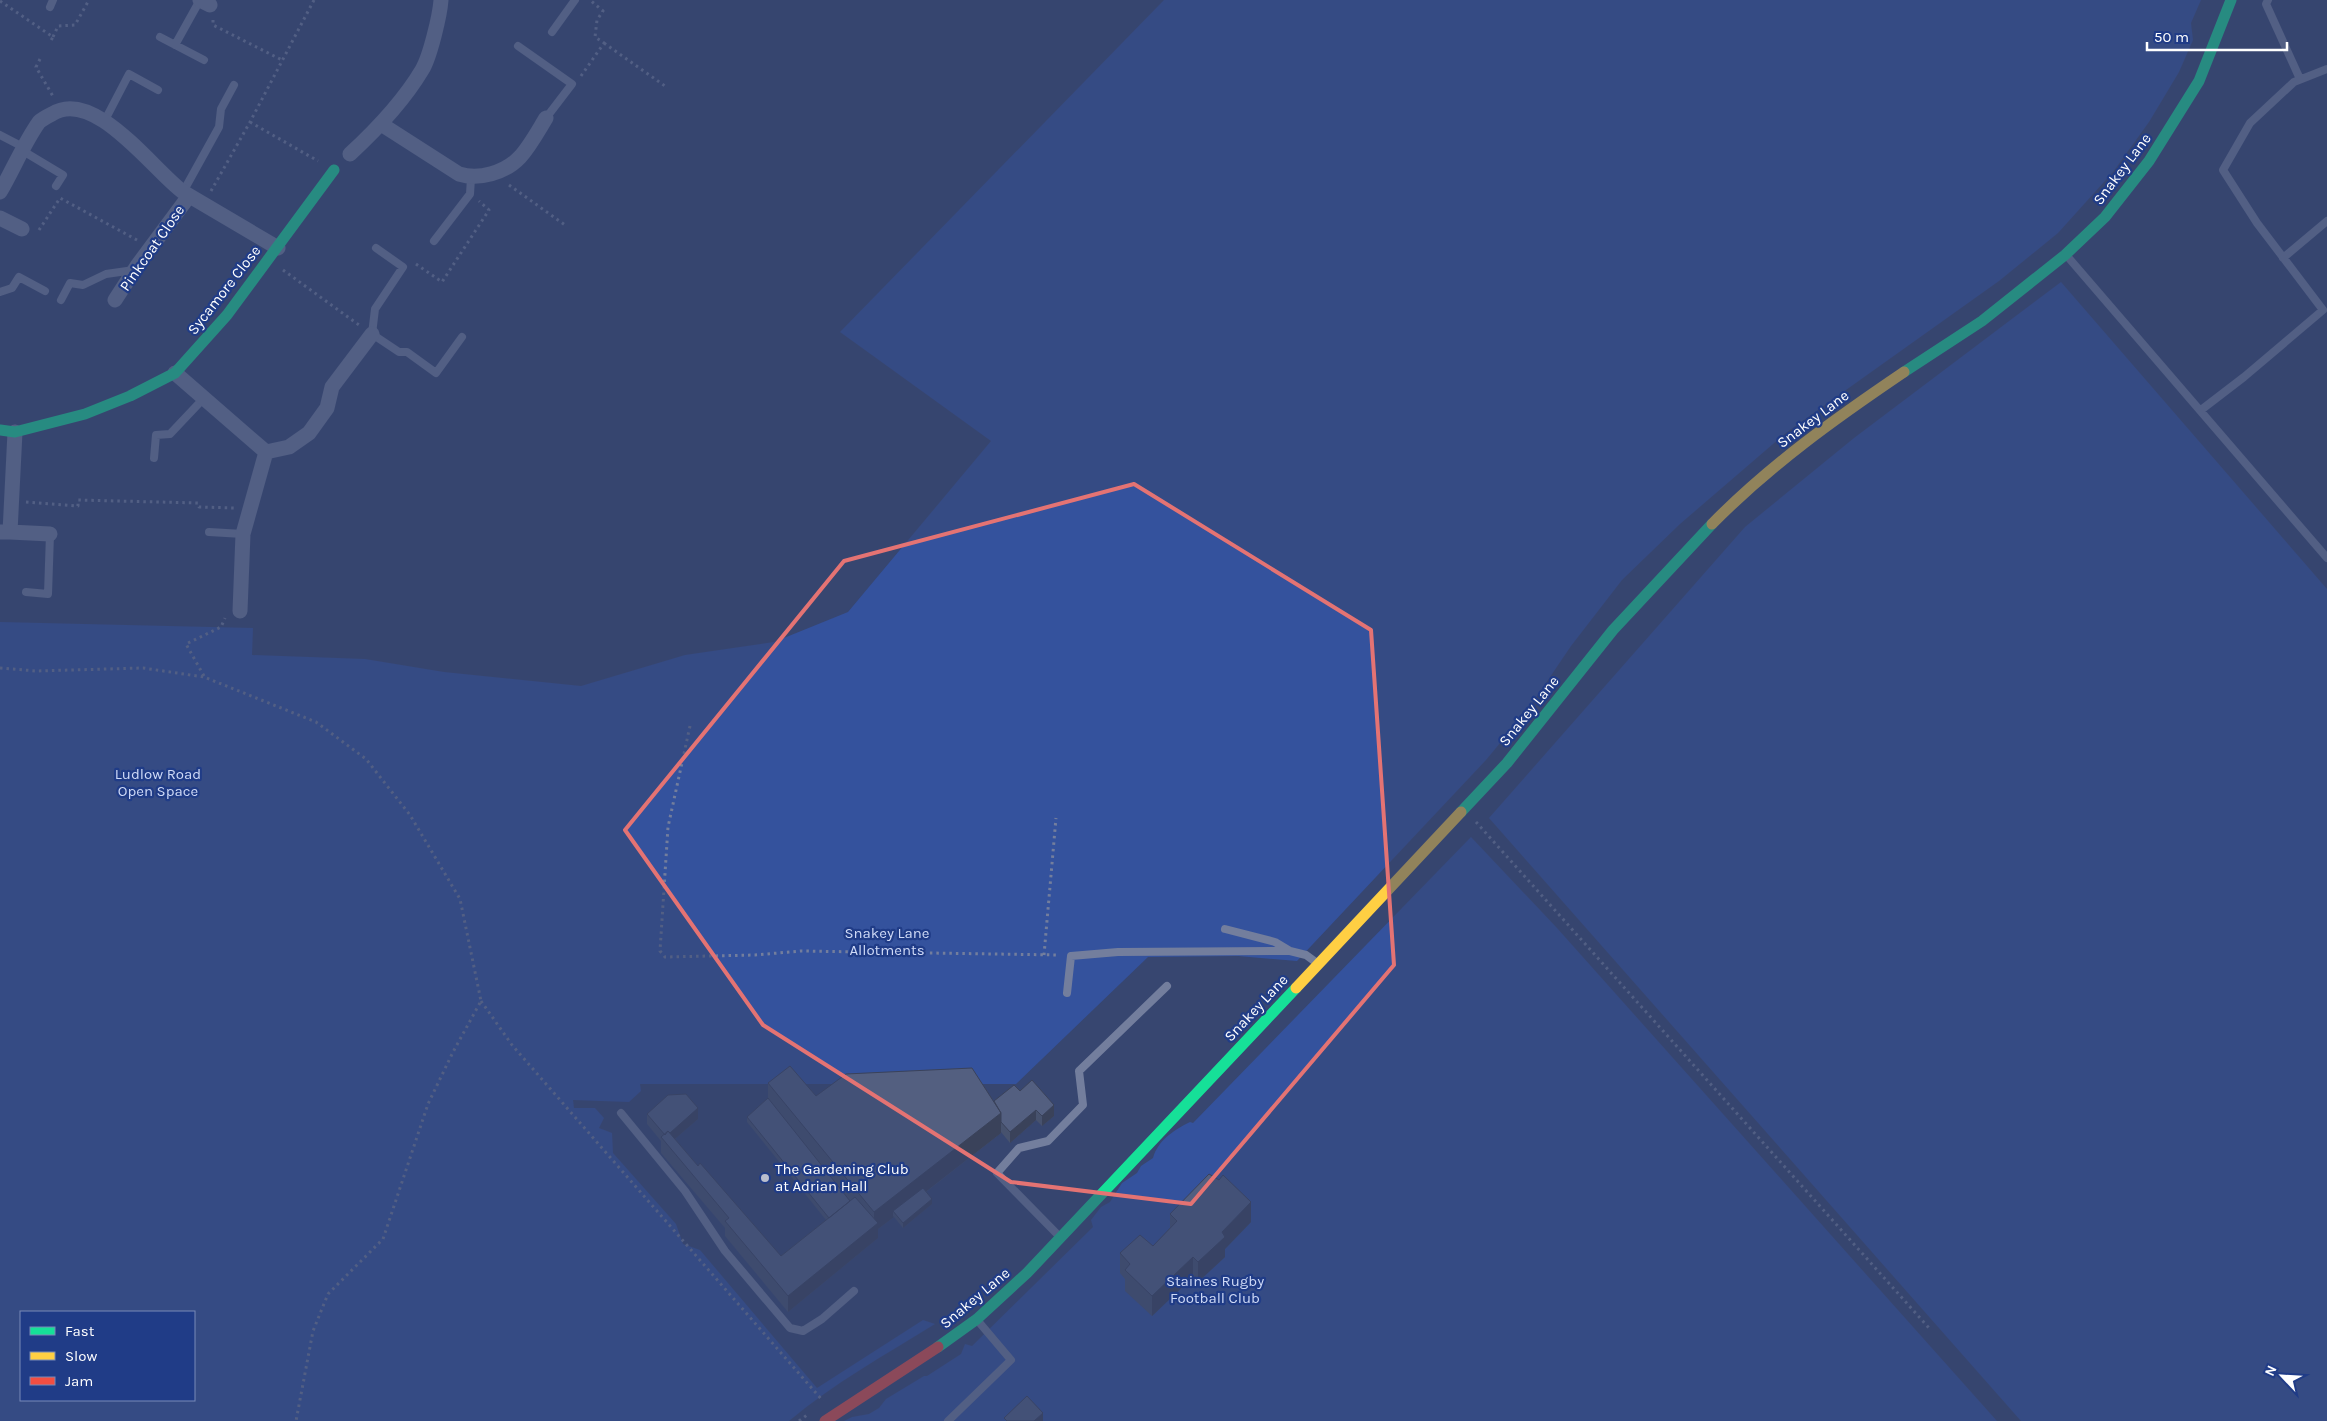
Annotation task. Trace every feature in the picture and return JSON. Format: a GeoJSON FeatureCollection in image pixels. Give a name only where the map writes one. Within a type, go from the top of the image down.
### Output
{"type":"FeatureCollection","features":[{"type":"Feature","properties":{"kind":"street"},"geometry":{"type":"LineString","coordinates":[[350,154],[381,124],[423,68],[440,10],[441,0]]}},
{"type":"Feature","properties":{"kind":"street","name":"Snakey Lane"},"geometry":{"type":"LineString","coordinates":[[825,1421],[935,1350],[977,1319],[1027,1273],[1507,763],[1613,630],[1671,567],[1743,494],[1834,420],[1982,321],[2065,255],[2105,218],[2149,161],[2200,82],[2228,2]]}},
{"type":"Feature","properties":{"kind":"street"},"geometry":{"type":"LineString","coordinates":[[0,192],[40,121],[60,108],[85,110],[118,130],[170,183],[204,204],[272,253]]}},
{"type":"Feature","properties":{"kind":"street"},"geometry":{"type":"LineString","coordinates":[[381,124],[459,174],[471,178],[497,172],[519,158],[546,118]]}},
{"type":"Feature","properties":{"kind":"street","name":"Sycamore Close"},"geometry":{"type":"LineString","coordinates":[[0,430],[15,432],[84,414],[130,396],[175,373],[227,315],[334,170]]}},
{"type":"Feature","properties":{"kind":"street","name":"Pinkcoat Close"},"geometry":{"type":"LineString","coordinates":[[115,300],[186,194]]}},
{"type":"Feature","properties":{"kind":"street"},"geometry":{"type":"LineString","coordinates":[[0,218],[22,229]]}},
{"type":"Feature","properties":{"kind":"street"},"geometry":{"type":"LineString","coordinates":[[266,452],[288,447],[309,433],[327,408],[332,387],[372,334]]}},
{"type":"Feature","properties":{"kind":"street"},"geometry":{"type":"LineString","coordinates":[[175,373],[266,452]]}},
{"type":"Feature","properties":{"kind":"street"},"geometry":{"type":"LineString","coordinates":[[15,432],[12,501],[5,532],[50,534]]}},
{"type":"Feature","properties":{"kind":"street"},"geometry":{"type":"LineString","coordinates":[[234,610],[242,534],[266,452]]}},
{"type":"Feature","properties":{"kind":"lane"},"geometry":{"type":"LineString","coordinates":[[552,32],[575,0]]}},
{"type":"Feature","properties":{"kind":"lane"},"geometry":{"type":"LineString","coordinates":[[2268,0],[2266,4],[2300,79]]}},
{"type":"Feature","properties":{"kind":"lane"},"geometry":{"type":"LineString","coordinates":[[175,46],[203,2]]}},
{"type":"Feature","properties":{"kind":"lane"},"geometry":{"type":"LineString","coordinates":[[160,38],[204,60]]}},
{"type":"Feature","properties":{"kind":"lane"},"geometry":{"type":"LineString","coordinates":[[518,46],[572,84],[546,118]]}},
{"type":"Feature","properties":{"kind":"lane"},"geometry":{"type":"LineString","coordinates":[[2201,410],[2325,313],[2258,223],[2223,170],[2250,122],[2294,82],[2327,69]]}},
{"type":"Feature","properties":{"kind":"lane"},"geometry":{"type":"LineString","coordinates":[[104,122],[129,74],[158,90]]}},
{"type":"Feature","properties":{"kind":"lane"},"geometry":{"type":"LineString","coordinates":[[186,194],[218,127],[221,109],[234,85]]}},
{"type":"Feature","properties":{"kind":"lane"},"geometry":{"type":"LineString","coordinates":[[0,135],[63,175],[56,186]]}},
{"type":"Feature","properties":{"kind":"lane"},"geometry":{"type":"LineString","coordinates":[[434,241],[470,194],[471,178]]}},
{"type":"Feature","properties":{"kind":"lane"},"geometry":{"type":"LineString","coordinates":[[2283,258],[2327,222]]}},
{"type":"Feature","properties":{"kind":"lane"},"geometry":{"type":"LineString","coordinates":[[376,248],[403,268],[375,309],[372,334],[399,352],[407,352],[436,373],[462,337]]}},
{"type":"Feature","properties":{"kind":"lane"},"geometry":{"type":"LineString","coordinates":[[2065,255],[2327,558]]}},
{"type":"Feature","properties":{"kind":"lane"},"geometry":{"type":"LineString","coordinates":[[61,300],[70,283],[83,285],[106,274],[134,270]]}},
{"type":"Feature","properties":{"kind":"lane"},"geometry":{"type":"LineString","coordinates":[[0,292],[12,288],[19,277],[45,291]]}},
{"type":"Feature","properties":{"kind":"lane"},"geometry":{"type":"LineString","coordinates":[[154,458],[156,435],[170,434],[204,398]]}},
{"type":"Feature","properties":{"kind":"lane"},"geometry":{"type":"LineString","coordinates":[[209,532],[242,534]]}},
{"type":"Feature","properties":{"kind":"lane"},"geometry":{"type":"LineString","coordinates":[[26,592],[48,594],[50,534]]}},
{"type":"Feature","properties":{"kind":"lane"},"geometry":{"type":"LineString","coordinates":[[1225,928],[1275,942],[1290,951]]}},
{"type":"Feature","properties":{"kind":"lane"},"geometry":{"type":"LineString","coordinates":[[1067,992],[1071,956],[1118,952],[1290,951],[1306,955],[1318,964]]}},
{"type":"Feature","properties":{"kind":"lane"},"geometry":{"type":"LineString","coordinates":[[1060,1238],[997,1173],[1019,1148],[1048,1141],[1083,1105],[1079,1071],[1167,986]]}},
{"type":"Feature","properties":{"kind":"lane"},"geometry":{"type":"LineString","coordinates":[[621,1113],[685,1191],[724,1251],[790,1328],[803,1331],[822,1319],[854,1291]]}},
{"type":"Feature","properties":{"kind":"lane"},"geometry":{"type":"LineString","coordinates":[[948,1421],[1011,1360],[977,1319]]}},
{"type":"Feature","properties":{"kind":"path"},"geometry":{"type":"LineString","coordinates":[[50,42],[58,26],[75,25],[89,0]]}},
{"type":"Feature","properties":{"kind":"path"},"geometry":{"type":"LineString","coordinates":[[204,204],[250,122],[314,0]]}},
{"type":"Feature","properties":{"kind":"path"},"geometry":{"type":"LineString","coordinates":[[590,0],[603,11],[597,20],[596,37],[665,86]]}},
{"type":"Feature","properties":{"kind":"path"},"geometry":{"type":"LineString","coordinates":[[0,1],[53,37]]}},
{"type":"Feature","properties":{"kind":"path"},"geometry":{"type":"LineString","coordinates":[[203,2],[213,26],[282,60]]}},
{"type":"Feature","properties":{"kind":"path"},"geometry":{"type":"LineString","coordinates":[[572,84],[577,82],[604,44]]}},
{"type":"Feature","properties":{"kind":"path"},"geometry":{"type":"LineString","coordinates":[[40,59],[36,67],[60,108]]}},
{"type":"Feature","properties":{"kind":"path"},"geometry":{"type":"LineString","coordinates":[[250,122],[334,170]]}},
{"type":"Feature","properties":{"kind":"path"},"geometry":{"type":"LineString","coordinates":[[497,172],[503,181],[565,225]]}},
{"type":"Feature","properties":{"kind":"path"},"geometry":{"type":"LineString","coordinates":[[403,268],[409,260],[442,282],[489,210],[470,194]]}},
{"type":"Feature","properties":{"kind":"path"},"geometry":{"type":"LineString","coordinates":[[22,229],[35,237],[60,198],[150,247]]}},
{"type":"Feature","properties":{"kind":"path"},"geometry":{"type":"LineString","coordinates":[[272,253],[372,334]]}},
{"type":"Feature","properties":{"kind":"path"},"geometry":{"type":"LineString","coordinates":[[12,501],[78,506],[78,500],[198,503],[199,507],[249,508]]}},
{"type":"Feature","properties":{"kind":"path"},"geometry":{"type":"LineString","coordinates":[[204,677],[186,644],[221,627],[234,610]]}},
{"type":"Feature","properties":{"kind":"path"},"geometry":{"type":"LineString","coordinates":[[0,668],[36,671],[143,668],[204,677],[316,722],[366,759],[410,815],[460,899],[481,1001],[518,1052],[819,1396]]}},
{"type":"Feature","properties":{"kind":"path"},"geometry":{"type":"LineString","coordinates":[[690,726],[668,827],[660,951],[664,957],[755,955],[801,951],[1071,956]]}},
{"type":"Feature","properties":{"kind":"path"},"geometry":{"type":"LineString","coordinates":[[1464,808],[1929,1328]]}},
{"type":"Feature","properties":{"kind":"path"},"geometry":{"type":"LineString","coordinates":[[1044,955],[1056,818]]}},
{"type":"Feature","properties":{"kind":"path"},"geometry":{"type":"LineString","coordinates":[[296,1421],[313,1332],[328,1294],[383,1239],[428,1104],[453,1052],[481,1001]]}},
{"type":"Feature","properties":{"kind":"highlighted area"},"geometry":{"type":"Polygon","coordinates":[[[1134,484],[1371,630],[1394,965],[1191,1204],[1011,1182],[763,1025],[625,830],[844,561],[1134,484]]]}},
{"type":"Feature","properties":{"kind":"green space"},"geometry":{"type":"Polygon","coordinates":[[[1164,0],[2201,0],[2191,23],[2193,40],[2179,72],[2149,122],[2113,172],[2058,233],[1999,281],[1787,432],[1680,524],[1622,580],[1571,646],[1529,708],[1486,760],[1297,961],[1238,956],[1148,957],[1016,1084],[640,1084],[641,1091],[629,1102],[573,1100],[574,1108],[595,1108],[604,1118],[599,1128],[612,1133],[613,1153],[676,1224],[683,1244],[700,1250],[817,1388],[923,1320],[935,1324],[842,1382],[789,1421],[0,1421],[0,622],[253,628],[252,655],[365,659],[444,672],[581,686],[685,655],[774,642],[848,612],[991,441],[840,332],[1164,0]]]}},
{"type":"Feature","properties":{"kind":"green space"},"geometry":{"type":"Polygon","coordinates":[[[2061,282],[2327,589],[2327,1421],[2021,1421],[1489,818],[1745,527],[1854,438],[2061,282]]]}},
{"type":"Feature","properties":{"kind":"green space","name":"Staines Rugby Football Club"},"geometry":{"type":"Polygon","coordinates":[[[1471,837],[1557,928],[1997,1421],[844,1421],[852,1417],[869,1414],[879,1408],[886,1399],[961,1354],[965,1344],[972,1346],[1093,1227],[1091,1220],[1101,1207],[1110,1202],[1122,1183],[1137,1173],[1141,1166],[1153,1158],[1155,1152],[1167,1136],[1190,1122],[1193,1123],[1471,837]]]}},
{"type":"Feature","properties":{"kind":"building"},"geometry":{"type":"Polygon","coordinates":[[[790,1066],[816,1096],[846,1074],[972,1068],[1001,1113],[874,1212],[768,1083],[790,1066]]]}},
{"type":"Feature","properties":{"kind":"building"},"geometry":{"type":"Polygon","coordinates":[[[1032,1080],[1054,1105],[1042,1116],[1036,1110],[1010,1132],[1001,1122],[1001,1113],[994,1101],[1014,1085],[1020,1091],[1032,1080]]]}},
{"type":"Feature","properties":{"kind":"building"},"geometry":{"type":"Polygon","coordinates":[[[686,1094],[698,1108],[670,1133],[668,1131],[665,1135],[647,1114],[668,1095],[686,1094]]]}},
{"type":"Feature","properties":{"kind":"building"},"geometry":{"type":"Polygon","coordinates":[[[768,1098],[850,1201],[829,1218],[747,1117],[768,1098]]]}},
{"type":"Feature","properties":{"kind":"building"},"geometry":{"type":"Polygon","coordinates":[[[668,1131],[698,1166],[700,1163],[781,1256],[855,1197],[878,1223],[788,1296],[725,1221],[729,1218],[661,1137],[668,1131]]]}},
{"type":"Feature","properties":{"kind":"building"},"geometry":{"type":"Polygon","coordinates":[[[1209,1174],[1219,1180],[1223,1175],[1251,1202],[1222,1232],[1225,1237],[1198,1262],[1193,1257],[1152,1296],[1125,1270],[1130,1264],[1120,1253],[1140,1235],[1153,1246],[1177,1221],[1170,1214],[1209,1174]]]}},
{"type":"Feature","properties":{"kind":"building"},"geometry":{"type":"Polygon","coordinates":[[[923,1188],[932,1199],[903,1223],[893,1211],[923,1188]]]}},
{"type":"Feature","properties":{"kind":"building"},"geometry":{"type":"Polygon","coordinates":[[[1027,1396],[1043,1413],[1034,1421],[1007,1421],[1004,1418],[1027,1396]]]}},
{"type":"Feature","properties":{"kind":"traffic: fast"},"geometry":{"type":"LineString","coordinates":[[1904,372],[1982,321],[2065,255],[2105,217],[2149,161],[2199,81],[2231,0]]}},
{"type":"Feature","properties":{"kind":"traffic: fast"},"geometry":{"type":"LineString","coordinates":[[0,430],[15,432],[85,414],[130,396],[175,373],[227,315],[334,170]]}},
{"type":"Feature","properties":{"kind":"traffic: fast"},"geometry":{"type":"LineString","coordinates":[[1461,812],[1507,763],[1613,630],[1712,524]]}},
{"type":"Feature","properties":{"kind":"traffic: fast"},"geometry":{"type":"LineString","coordinates":[[938,1347],[977,1319],[1027,1273],[1296,988]]}},
{"type":"Feature","properties":{"kind":"traffic: slow"},"geometry":{"type":"LineString","coordinates":[[1712,524],[1780,462],[1853,407],[1904,372]]}},
{"type":"Feature","properties":{"kind":"traffic: slow"},"geometry":{"type":"LineString","coordinates":[[1296,988],[1461,812]]}},
{"type":"Feature","properties":{"kind":"traffic: jam"},"geometry":{"type":"LineString","coordinates":[[825,1421],[938,1347]]}},
{"type":"Feature","properties":{"kind":"place","name":"The Gardening Club at Adrian Hall"},"geometry":{"type":"Point","coordinates":[765,1178]}},
{"type":"Feature","properties":{"kind":"park label","name":"Ludlow Road Open Space"},"geometry":{"type":"Point","coordinates":[158,782]}},
{"type":"Feature","properties":{"kind":"park label","name":"Snakey Lane Allotments"},"geometry":{"type":"Point","coordinates":[887,942]}}]}
